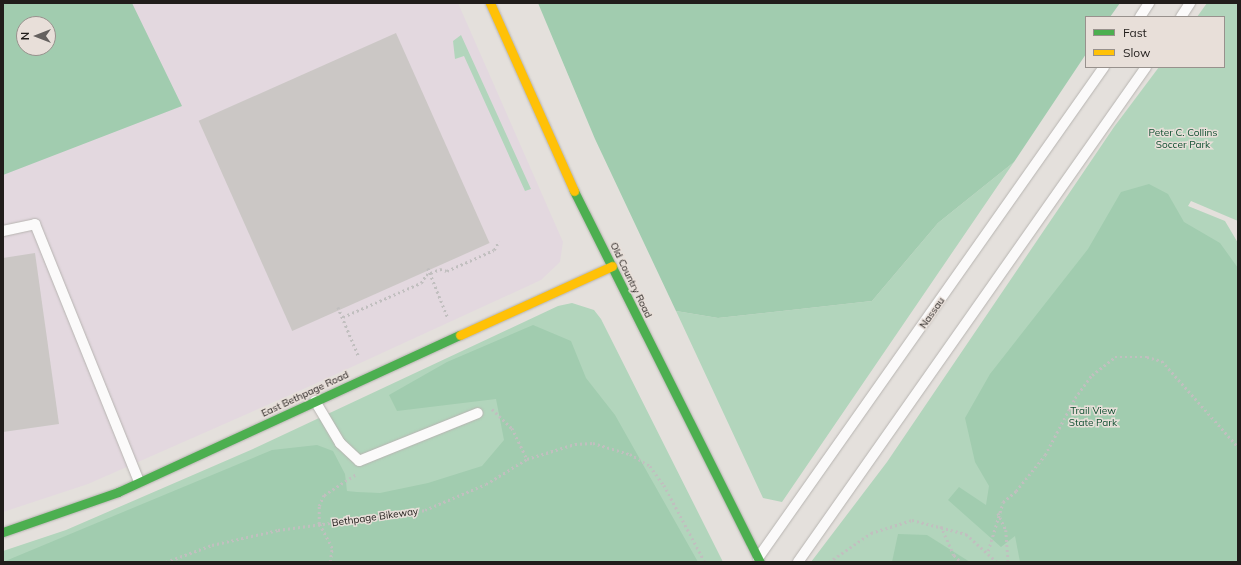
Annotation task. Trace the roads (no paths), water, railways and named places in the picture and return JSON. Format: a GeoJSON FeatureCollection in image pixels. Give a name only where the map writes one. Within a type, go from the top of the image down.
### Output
{"type":"FeatureCollection","features":[{"type":"Feature","properties":{"kind":"street","name":"Old Country Road"},"geometry":{"type":"LineString","coordinates":[[490,3],[578,200],[759,560]]}},
{"type":"Feature","properties":{"kind":"street","name":"East Bethpage Road"},"geometry":{"type":"LineString","coordinates":[[3,532],[139,482],[612,266]]}},
{"type":"Feature","properties":{"kind":"lane"},"geometry":{"type":"LineString","coordinates":[[1141,16],[1149,3]]}},
{"type":"Feature","properties":{"kind":"lane"},"geometry":{"type":"LineString","coordinates":[[1182,16],[1190,3]]}},
{"type":"Feature","properties":{"kind":"lane","name":"Nassau"},"geometry":{"type":"LineString","coordinates":[[759,560],[1103,68]]}},
{"type":"Feature","properties":{"kind":"lane"},"geometry":{"type":"LineString","coordinates":[[798,562],[1145,68]]}},
{"type":"Feature","properties":{"kind":"lane"},"geometry":{"type":"LineString","coordinates":[[3,231],[35,224],[139,482]]}},
{"type":"Feature","properties":{"kind":"lane"},"geometry":{"type":"LineString","coordinates":[[315,401],[340,443],[359,460],[478,413]]}},
{"type":"Feature","properties":{"kind":"park label","name":"Peter C. Collins Soccer Park"},"geometry":{"type":"Point","coordinates":[1183,138]}},
{"type":"Feature","properties":{"kind":"park label","name":"Trail View State Park"},"geometry":{"type":"Point","coordinates":[1093,416]}}]}
